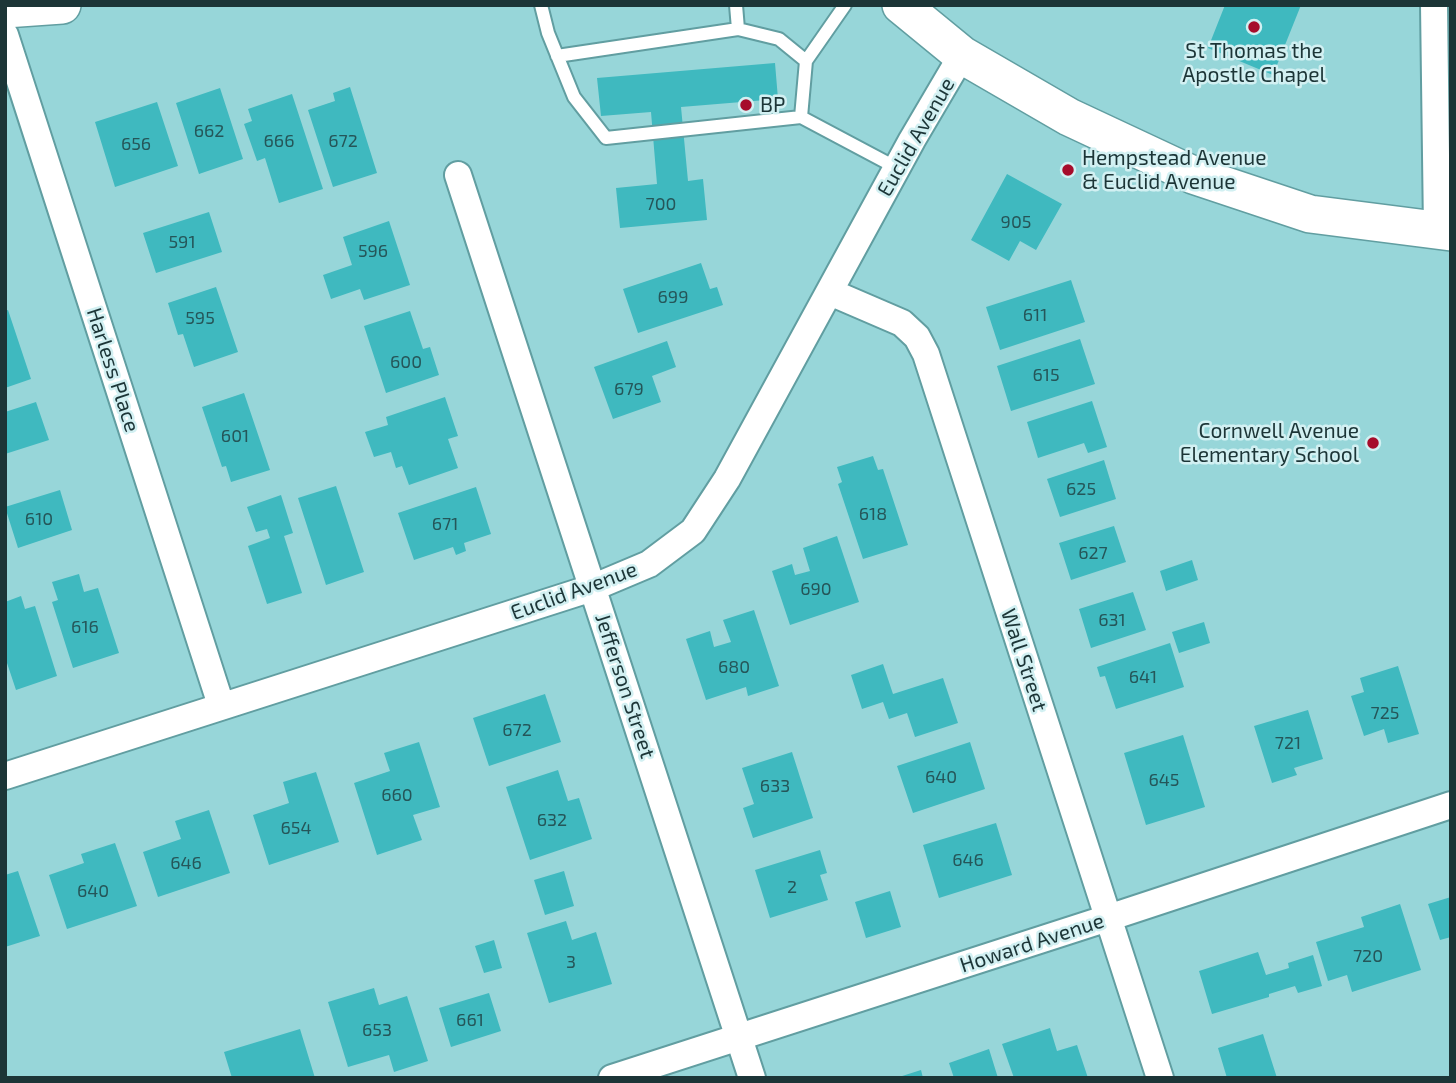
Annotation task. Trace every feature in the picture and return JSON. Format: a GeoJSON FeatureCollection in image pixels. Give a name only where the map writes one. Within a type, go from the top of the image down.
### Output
{"type":"FeatureCollection","features":[{"type":"Feature","properties":{"kind":"main road"},"geometry":{"type":"LineString","coordinates":[[5,9],[62,5]]}},
{"type":"Feature","properties":{"kind":"main road"},"geometry":{"type":"LineString","coordinates":[[901,5],[962,55],[1069,117],[1193,175],[1310,214],[1444,231]]}},
{"type":"Feature","properties":{"kind":"street"},"geometry":{"type":"LineString","coordinates":[[1434,5],[1444,231]]}},
{"type":"Feature","properties":{"kind":"street","name":"Harless Place"},"geometry":{"type":"LineString","coordinates":[[5,35],[221,705]]}},
{"type":"Feature","properties":{"kind":"street","name":"Euclid Avenue"},"geometry":{"type":"LineString","coordinates":[[5,776],[593,588],[649,564],[693,531],[727,479],[962,55]]}},
{"type":"Feature","properties":{"kind":"street","name":"Jefferson Street"},"geometry":{"type":"LineString","coordinates":[[458,175],[752,1078]]}},
{"type":"Feature","properties":{"kind":"street","name":"Wall Street"},"geometry":{"type":"LineString","coordinates":[[830,292],[902,323],[917,337],[926,354],[1160,1078]]}},
{"type":"Feature","properties":{"kind":"street","name":"Howard Avenue"},"geometry":{"type":"LineString","coordinates":[[612,1078],[1451,805]]}},
{"type":"Feature","properties":{"kind":"lane"},"geometry":{"type":"LineString","coordinates":[[541,5],[548,33],[574,97],[606,138],[801,117],[897,169]]}},
{"type":"Feature","properties":{"kind":"lane"},"geometry":{"type":"LineString","coordinates":[[736,5],[737,29]]}},
{"type":"Feature","properties":{"kind":"lane"},"geometry":{"type":"LineString","coordinates":[[801,117],[806,61],[845,5]]}},
{"type":"Feature","properties":{"kind":"lane"},"geometry":{"type":"LineString","coordinates":[[557,56],[737,29],[779,39],[806,61]]}},
{"type":"Feature","properties":{"kind":"building","name":"St Thomas the Apostle Chapel"},"geometry":{"type":"Polygon","coordinates":[[[1225,5],[1301,5],[1273,75],[1208,48],[1225,5]]]}},
{"type":"Feature","properties":{"kind":"building"},"geometry":{"type":"Polygon","coordinates":[[[775,63],[778,99],[681,107],[688,181],[703,179],[707,220],[620,228],[616,188],[657,184],[651,112],[601,116],[597,78],[775,63]]]}},
{"type":"Feature","properties":{"kind":"building"},"geometry":{"type":"Polygon","coordinates":[[[350,87],[377,173],[333,187],[308,110],[335,101],[333,93],[350,87]]]}},
{"type":"Feature","properties":{"kind":"building"},"geometry":{"type":"Polygon","coordinates":[[[220,88],[243,159],[199,174],[176,103],[220,88]]]}},
{"type":"Feature","properties":{"kind":"building"},"geometry":{"type":"Polygon","coordinates":[[[292,94],[323,189],[279,203],[265,158],[257,161],[244,124],[252,121],[248,109],[292,94]]]}},
{"type":"Feature","properties":{"kind":"building"},"geometry":{"type":"Polygon","coordinates":[[[157,102],[178,166],[115,187],[95,122],[157,102]]]}},
{"type":"Feature","properties":{"kind":"building"},"geometry":{"type":"Polygon","coordinates":[[[1007,174],[1062,204],[1036,250],[1020,241],[1009,261],[971,240],[1007,174]]]}},
{"type":"Feature","properties":{"kind":"building"},"geometry":{"type":"Polygon","coordinates":[[[209,212],[222,252],[156,273],[143,233],[209,212]]]}},
{"type":"Feature","properties":{"kind":"building"},"geometry":{"type":"Polygon","coordinates":[[[389,221],[410,285],[364,300],[360,289],[331,299],[323,275],[352,265],[343,237],[389,221]]]}},
{"type":"Feature","properties":{"kind":"building"},"geometry":{"type":"Polygon","coordinates":[[[701,263],[710,289],[717,287],[723,305],[638,333],[623,289],[701,263]]]}},
{"type":"Feature","properties":{"kind":"building"},"geometry":{"type":"Polygon","coordinates":[[[1071,280],[1085,322],[1000,350],[986,307],[1071,280]]]}},
{"type":"Feature","properties":{"kind":"building"},"geometry":{"type":"Polygon","coordinates":[[[216,287],[238,352],[194,367],[183,334],[178,335],[168,303],[216,287]]]}},
{"type":"Feature","properties":{"kind":"building"},"geometry":{"type":"Polygon","coordinates":[[[8,310],[31,379],[5,388],[5,311],[8,310]]]}},
{"type":"Feature","properties":{"kind":"building"},"geometry":{"type":"Polygon","coordinates":[[[410,311],[423,349],[430,347],[439,375],[386,393],[364,326],[410,311]]]}},
{"type":"Feature","properties":{"kind":"building"},"geometry":{"type":"Polygon","coordinates":[[[1080,339],[1095,384],[1011,411],[997,366],[1080,339]]]}},
{"type":"Feature","properties":{"kind":"building"},"geometry":{"type":"Polygon","coordinates":[[[667,341],[676,367],[652,376],[661,402],[613,419],[594,367],[667,341]]]}},
{"type":"Feature","properties":{"kind":"building"},"geometry":{"type":"Polygon","coordinates":[[[244,393],[270,470],[231,482],[226,466],[222,467],[202,407],[244,393]]]}},
{"type":"Feature","properties":{"kind":"building"},"geometry":{"type":"Polygon","coordinates":[[[445,397],[458,436],[448,439],[458,468],[409,485],[402,466],[396,468],[391,452],[374,457],[365,432],[388,425],[386,417],[445,397]]]}},
{"type":"Feature","properties":{"kind":"building"},"geometry":{"type":"Polygon","coordinates":[[[1092,401],[1107,447],[1088,453],[1084,443],[1038,458],[1027,422],[1092,401]]]}},
{"type":"Feature","properties":{"kind":"building"},"geometry":{"type":"Polygon","coordinates":[[[36,402],[49,440],[5,454],[5,412],[36,402]]]}},
{"type":"Feature","properties":{"kind":"building"},"geometry":{"type":"Polygon","coordinates":[[[873,456],[878,470],[883,469],[908,545],[863,559],[838,484],[842,482],[837,467],[873,456]]]}},
{"type":"Feature","properties":{"kind":"building"},"geometry":{"type":"Polygon","coordinates":[[[1104,460],[1116,499],[1060,517],[1047,479],[1104,460]]]}},
{"type":"Feature","properties":{"kind":"building"},"geometry":{"type":"Polygon","coordinates":[[[336,486],[364,572],[326,585],[298,498],[336,486]]]}},
{"type":"Feature","properties":{"kind":"building"},"geometry":{"type":"Polygon","coordinates":[[[476,487],[491,534],[464,543],[466,551],[456,555],[453,547],[414,560],[398,513],[476,487]]]}},
{"type":"Feature","properties":{"kind":"building"},"geometry":{"type":"Polygon","coordinates":[[[60,490],[72,530],[18,548],[5,507],[60,490]]]}},
{"type":"Feature","properties":{"kind":"building"},"geometry":{"type":"Polygon","coordinates":[[[281,495],[293,533],[284,536],[302,593],[267,604],[248,546],[270,538],[267,529],[256,532],[247,507],[281,495]]]}},
{"type":"Feature","properties":{"kind":"building"},"geometry":{"type":"Polygon","coordinates":[[[1114,526],[1126,562],[1071,580],[1059,543],[1114,526]]]}},
{"type":"Feature","properties":{"kind":"building"},"geometry":{"type":"Polygon","coordinates":[[[837,536],[859,602],[790,625],[772,571],[792,564],[795,575],[810,571],[803,548],[837,536]]]}},
{"type":"Feature","properties":{"kind":"building"},"geometry":{"type":"Polygon","coordinates":[[[1192,560],[1198,580],[1166,591],[1160,571],[1192,560]]]}},
{"type":"Feature","properties":{"kind":"building"},"geometry":{"type":"Polygon","coordinates":[[[79,574],[84,592],[98,588],[119,653],[73,668],[52,602],[58,600],[52,582],[79,574]]]}},
{"type":"Feature","properties":{"kind":"building"},"geometry":{"type":"Polygon","coordinates":[[[1133,592],[1146,630],[1091,648],[1079,609],[1133,592]]]}},
{"type":"Feature","properties":{"kind":"building"},"geometry":{"type":"Polygon","coordinates":[[[21,596],[25,609],[35,606],[57,676],[16,690],[5,657],[5,602],[21,596]]]}},
{"type":"Feature","properties":{"kind":"building"},"geometry":{"type":"Polygon","coordinates":[[[754,610],[779,686],[748,696],[746,687],[706,700],[686,639],[710,631],[714,647],[731,642],[723,620],[754,610]]]}},
{"type":"Feature","properties":{"kind":"building"},"geometry":{"type":"Polygon","coordinates":[[[1204,622],[1210,643],[1179,653],[1172,632],[1204,622]]]}},
{"type":"Feature","properties":{"kind":"building"},"geometry":{"type":"Polygon","coordinates":[[[1170,643],[1184,687],[1116,709],[1105,676],[1100,677],[1097,667],[1170,643]]]}},
{"type":"Feature","properties":{"kind":"building"},"geometry":{"type":"Polygon","coordinates":[[[883,664],[893,694],[943,678],[958,723],[915,737],[907,713],[889,719],[883,702],[862,709],[851,675],[883,664]]]}},
{"type":"Feature","properties":{"kind":"building"},"geometry":{"type":"Polygon","coordinates":[[[1398,666],[1419,734],[1388,743],[1384,729],[1364,736],[1351,696],[1364,692],[1360,678],[1398,666]]]}},
{"type":"Feature","properties":{"kind":"building"},"geometry":{"type":"Polygon","coordinates":[[[545,694],[561,742],[489,766],[473,718],[545,694]]]}},
{"type":"Feature","properties":{"kind":"building"},"geometry":{"type":"Polygon","coordinates":[[[1308,710],[1323,759],[1294,768],[1297,775],[1272,783],[1254,726],[1308,710]]]}},
{"type":"Feature","properties":{"kind":"building"},"geometry":{"type":"Polygon","coordinates":[[[1183,735],[1205,807],[1146,825],[1124,753],[1183,735]]]}},
{"type":"Feature","properties":{"kind":"building"},"geometry":{"type":"Polygon","coordinates":[[[419,742],[440,807],[413,815],[422,840],[377,855],[354,783],[390,771],[384,753],[419,742]]]}},
{"type":"Feature","properties":{"kind":"building"},"geometry":{"type":"Polygon","coordinates":[[[970,742],[985,789],[913,813],[897,766],[970,742]]]}},
{"type":"Feature","properties":{"kind":"building"},"geometry":{"type":"Polygon","coordinates":[[[792,752],[813,818],[753,838],[743,808],[754,804],[742,768],[792,752]]]}},
{"type":"Feature","properties":{"kind":"building"},"geometry":{"type":"Polygon","coordinates":[[[558,770],[568,801],[579,798],[592,839],[530,860],[506,787],[558,770]]]}},
{"type":"Feature","properties":{"kind":"building"},"geometry":{"type":"Polygon","coordinates":[[[316,772],[339,842],[269,865],[253,815],[289,803],[283,782],[316,772]]]}},
{"type":"Feature","properties":{"kind":"building"},"geometry":{"type":"Polygon","coordinates":[[[209,810],[230,873],[158,897],[143,852],[181,839],[175,821],[209,810]]]}},
{"type":"Feature","properties":{"kind":"building"},"geometry":{"type":"Polygon","coordinates":[[[996,823],[1012,875],[939,898],[923,845],[996,823]]]}},
{"type":"Feature","properties":{"kind":"building"},"geometry":{"type":"Polygon","coordinates":[[[115,843],[137,906],[67,929],[49,875],[84,863],[81,854],[115,843]]]}},
{"type":"Feature","properties":{"kind":"building"},"geometry":{"type":"Polygon","coordinates":[[[820,850],[827,873],[820,875],[828,900],[770,918],[755,870],[820,850]]]}},
{"type":"Feature","properties":{"kind":"building"},"geometry":{"type":"Polygon","coordinates":[[[18,871],[40,936],[5,947],[5,875],[18,871]]]}},
{"type":"Feature","properties":{"kind":"building"},"geometry":{"type":"Polygon","coordinates":[[[564,871],[574,906],[545,915],[534,880],[564,871]]]}},
{"type":"Feature","properties":{"kind":"building"},"geometry":{"type":"Polygon","coordinates":[[[890,891],[901,927],[866,938],[855,902],[890,891]]]}},
{"type":"Feature","properties":{"kind":"building"},"geometry":{"type":"Polygon","coordinates":[[[1451,897],[1451,937],[1440,940],[1428,904],[1451,897]]]}},
{"type":"Feature","properties":{"kind":"building"},"geometry":{"type":"Polygon","coordinates":[[[1400,904],[1421,970],[1352,992],[1347,975],[1328,981],[1316,942],[1364,927],[1361,917],[1400,904]]]}},
{"type":"Feature","properties":{"kind":"building"},"geometry":{"type":"Polygon","coordinates":[[[566,921],[572,940],[596,932],[612,984],[549,1003],[527,933],[566,921]]]}},
{"type":"Feature","properties":{"kind":"building"},"geometry":{"type":"Polygon","coordinates":[[[494,940],[502,968],[484,973],[475,946],[494,940]]]}},
{"type":"Feature","properties":{"kind":"building"},"geometry":{"type":"Polygon","coordinates":[[[1258,952],[1266,975],[1289,968],[1288,963],[1313,955],[1322,986],[1298,993],[1295,986],[1269,994],[1269,997],[1212,1014],[1199,971],[1258,952]]]}},
{"type":"Feature","properties":{"kind":"building"},"geometry":{"type":"Polygon","coordinates":[[[374,988],[379,1005],[407,996],[428,1061],[394,1072],[389,1055],[348,1067],[328,1002],[374,988]]]}},
{"type":"Feature","properties":{"kind":"building"},"geometry":{"type":"Polygon","coordinates":[[[489,993],[501,1031],[451,1047],[439,1008],[489,993]]]}},
{"type":"Feature","properties":{"kind":"building"},"geometry":{"type":"Polygon","coordinates":[[[1050,1028],[1057,1051],[1077,1045],[1088,1078],[1014,1078],[1002,1044],[1050,1028]]]}},
{"type":"Feature","properties":{"kind":"building"},"geometry":{"type":"Polygon","coordinates":[[[300,1029],[315,1078],[232,1078],[224,1052],[300,1029]]]}},
{"type":"Feature","properties":{"kind":"building"},"geometry":{"type":"Polygon","coordinates":[[[1263,1034],[1277,1078],[1227,1078],[1218,1048],[1263,1034]]]}},
{"type":"Feature","properties":{"kind":"building"},"geometry":{"type":"Polygon","coordinates":[[[989,1049],[998,1078],[954,1078],[949,1063],[989,1049]]]}},
{"type":"Feature","properties":{"kind":"building"},"geometry":{"type":"Polygon","coordinates":[[[921,1070],[923,1078],[899,1078],[899,1077],[921,1070]]]}},
{"type":"Feature","properties":{"kind":"place","name":"St Thomas the Apostle Chapel"},"geometry":{"type":"Point","coordinates":[1254,27]}},
{"type":"Feature","properties":{"kind":"place","name":"BP"},"geometry":{"type":"Point","coordinates":[746,105]}},
{"type":"Feature","properties":{"kind":"place","name":"Hempstead Avenue & Euclid Avenue"},"geometry":{"type":"Point","coordinates":[1068,170]}},
{"type":"Feature","properties":{"kind":"place","name":"Cornwell Avenue Elementary School"},"geometry":{"type":"Point","coordinates":[1373,443]}}]}
